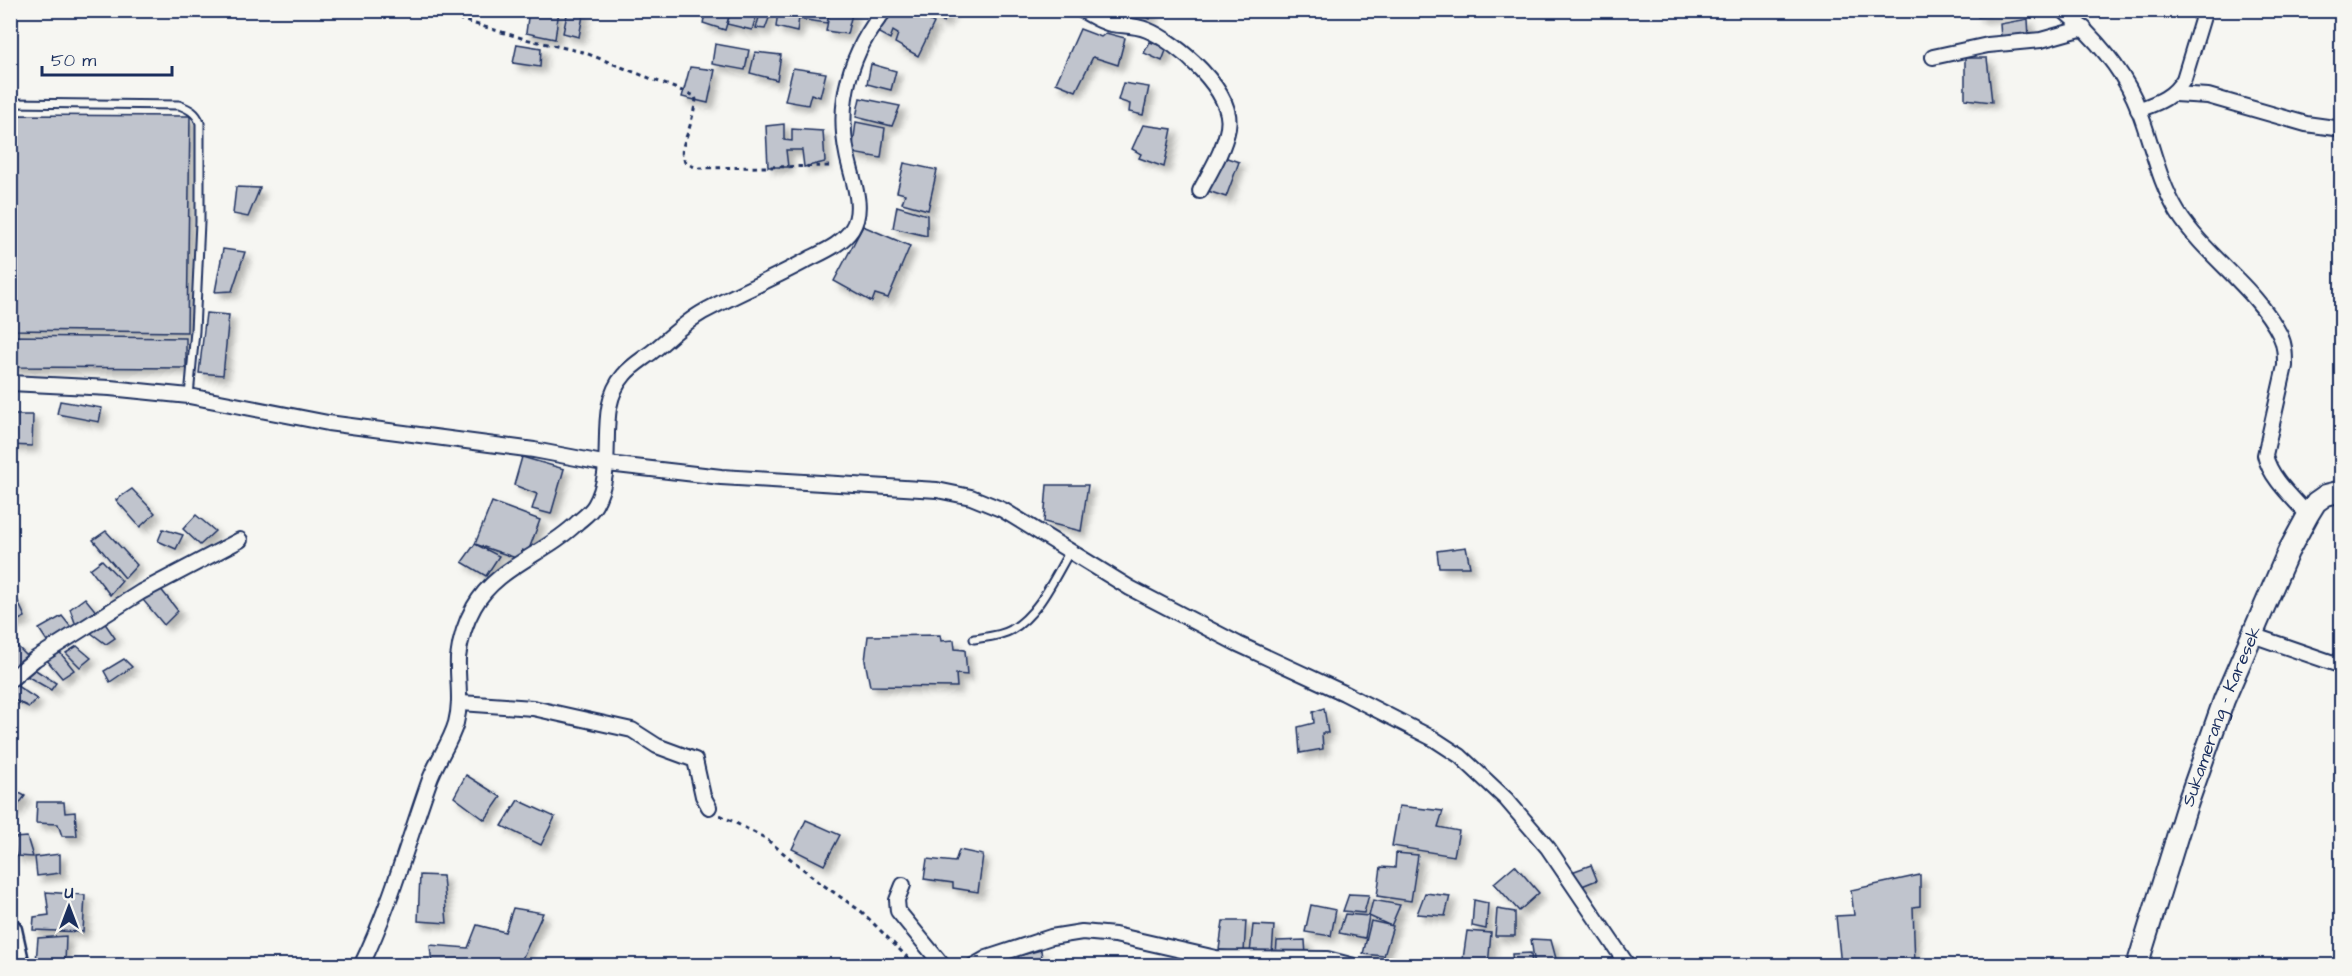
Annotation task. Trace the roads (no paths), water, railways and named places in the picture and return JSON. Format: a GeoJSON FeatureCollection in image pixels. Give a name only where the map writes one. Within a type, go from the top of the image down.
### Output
{"type":"FeatureCollection","features":[{"type":"Feature","properties":{"kind":"main road"},"geometry":{"type":"LineString","coordinates":[[10,930],[18,966]]}},
{"type":"Feature","properties":{"kind":"street"},"geometry":{"type":"LineString","coordinates":[[361,966],[388,904],[429,781],[455,726],[461,703],[458,659],[464,626],[486,589],[501,576],[564,535],[594,507],[608,464],[608,410],[614,390],[624,374],[701,313],[779,276],[846,238],[855,225],[858,209],[843,116],[847,87],[856,55],[869,30],[885,10]]}},
{"type":"Feature","properties":{"kind":"street"},"geometry":{"type":"LineString","coordinates":[[1081,10],[1107,23],[1132,26],[1162,37],[1181,51],[1219,93],[1228,111],[1228,130],[1200,191]]}},
{"type":"Feature","properties":{"kind":"street"},"geometry":{"type":"LineString","coordinates":[[2063,10],[2084,28],[2120,70],[2138,111],[2161,180],[2179,214],[2263,309],[2281,336],[2285,351],[2284,366],[2265,455],[2267,465],[2307,515]]}},
{"type":"Feature","properties":{"kind":"street"},"geometry":{"type":"LineString","coordinates":[[2174,94],[2184,79],[2205,10]]}},
{"type":"Feature","properties":{"kind":"street"},"geometry":{"type":"LineString","coordinates":[[1933,57],[1988,45],[2041,40],[2084,28]]}},
{"type":"Feature","properties":{"kind":"street"},"geometry":{"type":"LineString","coordinates":[[2138,111],[2174,94],[2208,96],[2306,124],[2342,129]]}},
{"type":"Feature","properties":{"kind":"street"},"geometry":{"type":"LineString","coordinates":[[10,383],[110,388],[189,396],[328,423],[534,450],[608,464],[721,477],[937,490],[971,497],[1003,510],[1130,588],[1238,644],[1344,693],[1434,739],[1460,756],[1506,799],[1548,848],[1628,966]]}},
{"type":"Feature","properties":{"kind":"street","name":"Sukamerang - Karesek"},"geometry":{"type":"LineString","coordinates":[[2137,966],[2211,732],[2288,552],[2316,502],[2326,495],[2342,491]]}},
{"type":"Feature","properties":{"kind":"street"},"geometry":{"type":"LineString","coordinates":[[10,680],[35,659],[141,592],[240,540]]}},
{"type":"Feature","properties":{"kind":"street"},"geometry":{"type":"LineString","coordinates":[[2252,636],[2342,666]]}},
{"type":"Feature","properties":{"kind":"street"},"geometry":{"type":"LineString","coordinates":[[461,703],[533,708],[639,733],[657,746],[695,760],[703,796],[709,807]]}},
{"type":"Feature","properties":{"kind":"street"},"geometry":{"type":"LineString","coordinates":[[903,885],[897,900],[898,911],[944,966]]}},
{"type":"Feature","properties":{"kind":"street"},"geometry":{"type":"LineString","coordinates":[[973,966],[987,958],[1051,937],[1082,932],[1115,935],[1216,958],[1327,959],[1354,966]]}},
{"type":"Feature","properties":{"kind":"lane"},"geometry":{"type":"LineString","coordinates":[[10,103],[179,105],[190,109],[197,115],[200,123],[200,222],[195,331],[189,396]]}},
{"type":"Feature","properties":{"kind":"lane"},"geometry":{"type":"LineString","coordinates":[[974,639],[1010,631],[1026,619],[1037,607],[1070,551]]}}]}
